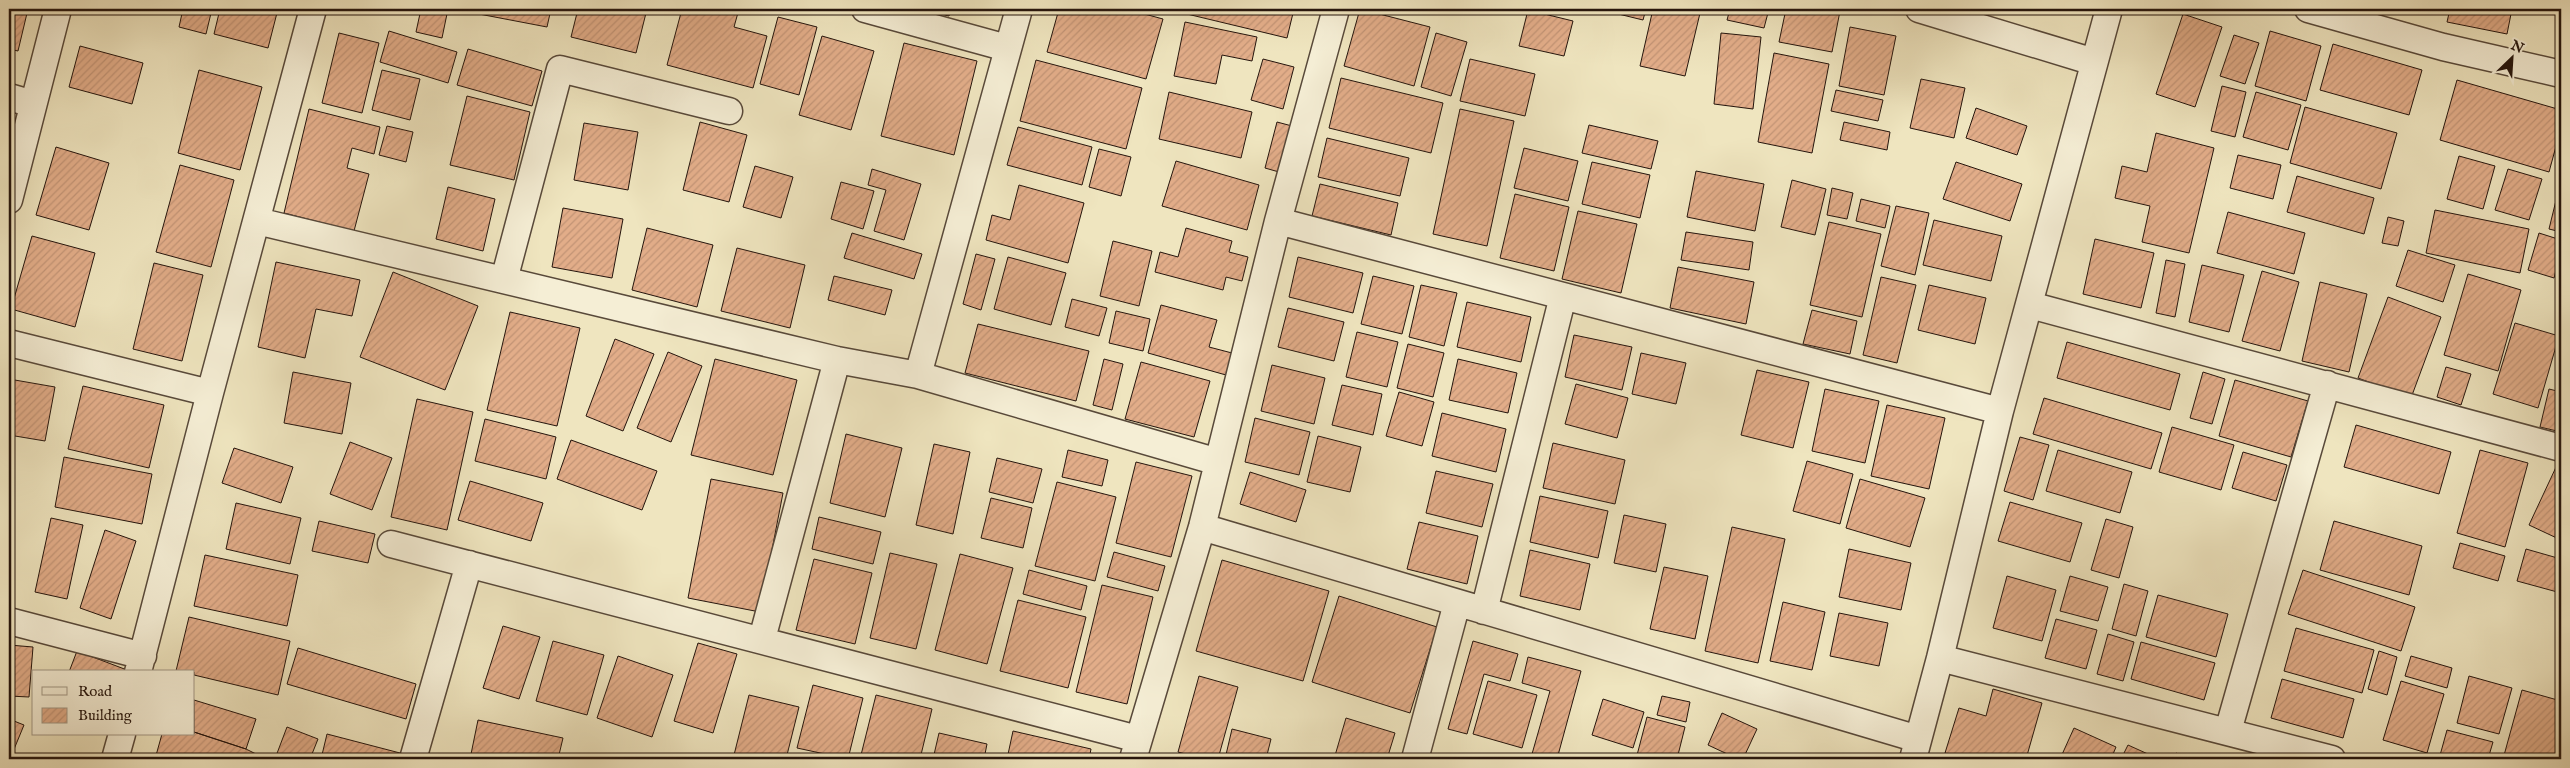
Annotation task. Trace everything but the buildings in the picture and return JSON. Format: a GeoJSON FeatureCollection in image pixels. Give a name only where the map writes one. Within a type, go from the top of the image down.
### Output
{"type":"FeatureCollection","features":[{"type":"Feature","properties":{"kind":"street"},"geometry":{"type":"LineString","coordinates":[[9,200],[21,100],[58,9]]}},
{"type":"Feature","properties":{"kind":"street"},"geometry":{"type":"LineString","coordinates":[[9,621],[140,664],[210,393],[313,9]]}},
{"type":"Feature","properties":{"kind":"street"},"geometry":{"type":"LineString","coordinates":[[865,9],[1007,48]]}},
{"type":"Feature","properties":{"kind":"street"},"geometry":{"type":"LineString","coordinates":[[918,376],[1018,9]]}},
{"type":"Feature","properties":{"kind":"street"},"geometry":{"type":"LineString","coordinates":[[391,544],[762,639],[1136,749],[1202,527],[1278,221],[1336,9]]}},
{"type":"Feature","properties":{"kind":"street"},"geometry":{"type":"LineString","coordinates":[[1919,9],[2094,62]]}},
{"type":"Feature","properties":{"kind":"street"},"geometry":{"type":"LineString","coordinates":[[1202,527],[1484,611],[1915,749],[1940,658],[2000,412],[2109,9]]}},
{"type":"Feature","properties":{"kind":"street"},"geometry":{"type":"LineString","coordinates":[[2308,9],[2443,47],[2561,74]]}},
{"type":"Feature","properties":{"kind":"street"},"geometry":{"type":"LineString","coordinates":[[504,280],[560,69],[729,111]]}},
{"type":"Feature","properties":{"kind":"street"},"geometry":{"type":"LineString","coordinates":[[256,220],[838,360],[918,376],[1218,462]]}},
{"type":"Feature","properties":{"kind":"street"},"geometry":{"type":"LineString","coordinates":[[1278,221],[2000,412]]}},
{"type":"Feature","properties":{"kind":"street"},"geometry":{"type":"LineString","coordinates":[[1484,611],[1562,296]]}},
{"type":"Feature","properties":{"kind":"street"},"geometry":{"type":"LineString","coordinates":[[2030,304],[2561,448]]}},
{"type":"Feature","properties":{"kind":"street"},"geometry":{"type":"LineString","coordinates":[[9,343],[210,393]]}},
{"type":"Feature","properties":{"kind":"street"},"geometry":{"type":"LineString","coordinates":[[762,639],[838,360]]}},
{"type":"Feature","properties":{"kind":"street"},"geometry":{"type":"LineString","coordinates":[[2228,731],[2327,384]]}},
{"type":"Feature","properties":{"kind":"street"},"geometry":{"type":"LineString","coordinates":[[414,759],[469,564]]}},
{"type":"Feature","properties":{"kind":"street"},"geometry":{"type":"LineString","coordinates":[[1415,759],[1457,603]]}},
{"type":"Feature","properties":{"kind":"street"},"geometry":{"type":"LineString","coordinates":[[1940,658],[2332,759]]}},
{"type":"Feature","properties":{"kind":"street"},"geometry":{"type":"LineString","coordinates":[[115,759],[121,736]]}}]}
